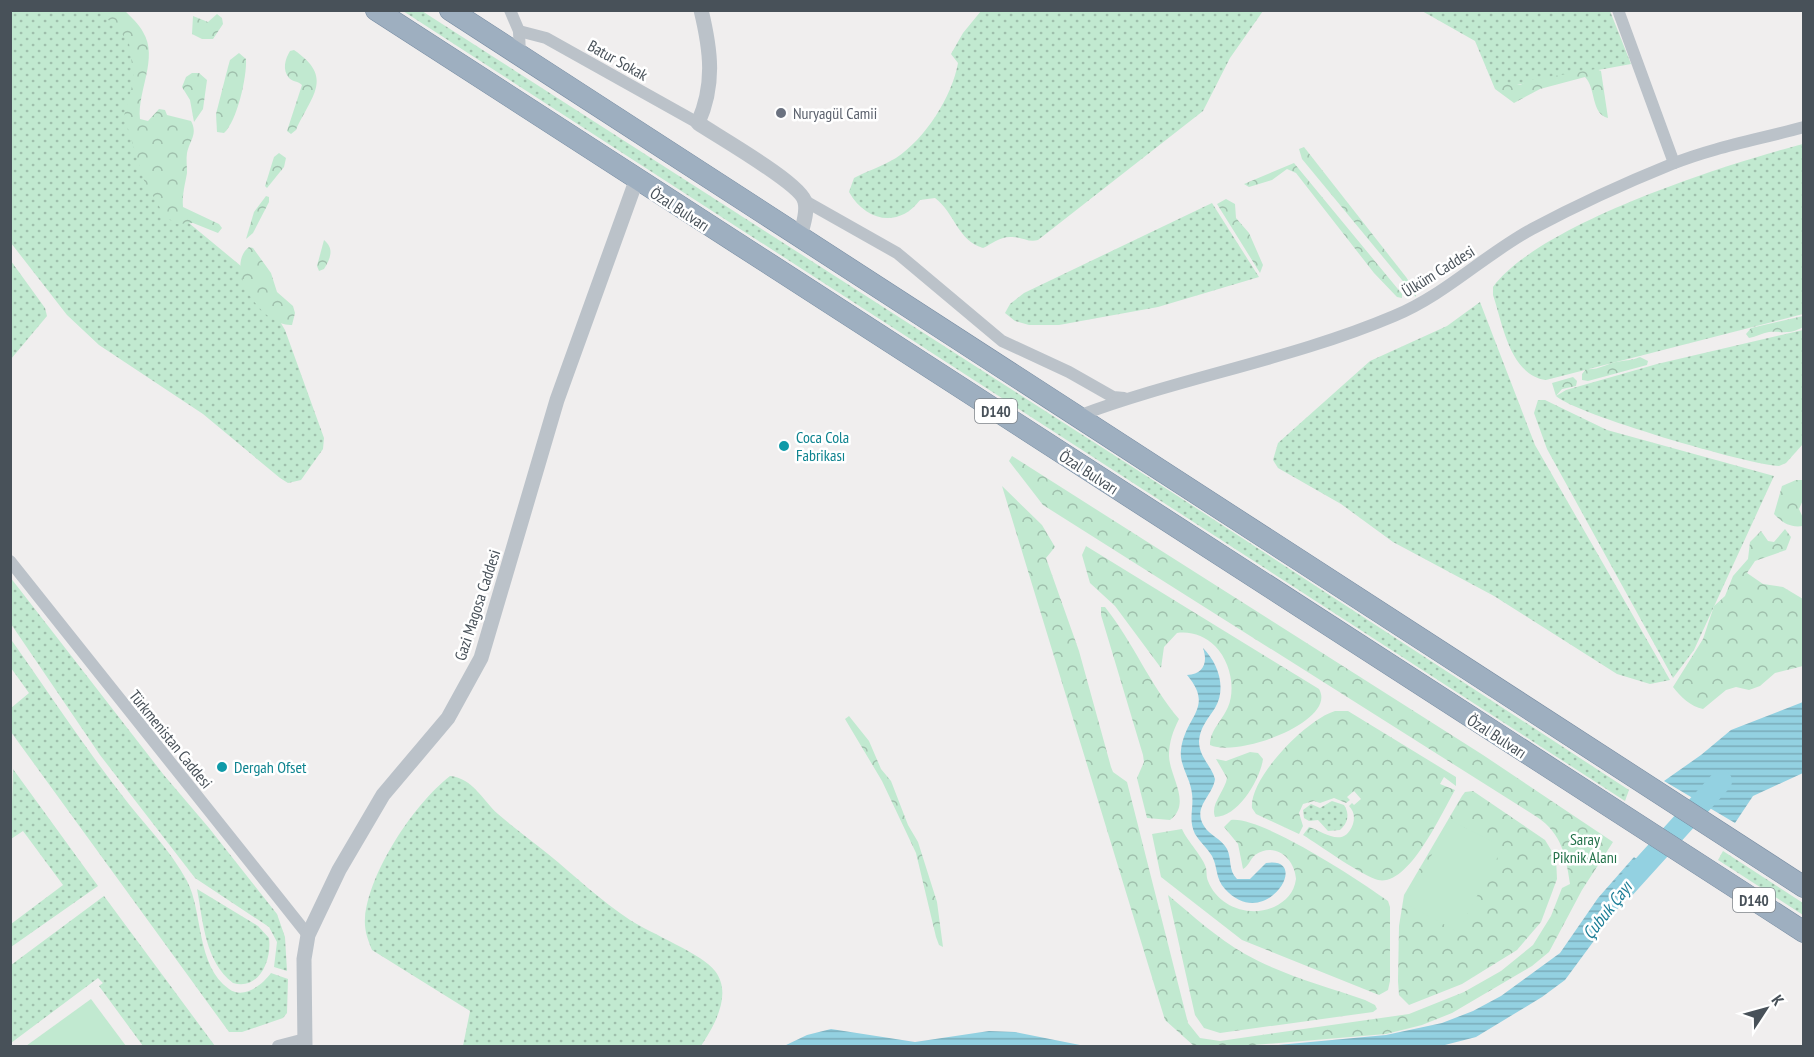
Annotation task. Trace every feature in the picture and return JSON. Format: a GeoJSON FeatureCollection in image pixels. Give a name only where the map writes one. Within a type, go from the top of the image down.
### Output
{"type":"FeatureCollection","features":[{"type":"Feature","properties":{"kind":"highway","name":"Özal Bulvarı"},"geometry":{"type":"LineString","coordinates":[[376,10],[636,181],[1803,932]]}},
{"type":"Feature","properties":{"kind":"highway","name":"D140"},"geometry":{"type":"LineString","coordinates":[[450,10],[1803,887]]}},
{"type":"Feature","properties":{"kind":"street"},"geometry":{"type":"LineString","coordinates":[[510,10],[519,31],[520,56]]}},
{"type":"Feature","properties":{"kind":"street"},"geometry":{"type":"LineString","coordinates":[[701,10],[711,64],[707,104],[698,123],[795,187],[805,201],[897,253],[1002,341],[1069,372],[1113,397],[1125,398]]}},
{"type":"Feature","properties":{"kind":"street"},"geometry":{"type":"LineString","coordinates":[[1618,10],[1674,163]]}},
{"type":"Feature","properties":{"kind":"street","name":"Batur Sokak"},"geometry":{"type":"LineString","coordinates":[[519,31],[546,38],[698,123]]}},
{"type":"Feature","properties":{"kind":"street","name":"Ülküm Caddesi"},"geometry":{"type":"LineString","coordinates":[[1078,416],[1125,398],[1289,351],[1392,317],[1436,295],[1531,230],[1674,163],[1803,127]]}},
{"type":"Feature","properties":{"kind":"street","name":"Gazi Magosa Caddesi"},"geometry":{"type":"LineString","coordinates":[[305,1043],[304,959],[308,935],[339,870],[383,795],[448,718],[481,658],[557,400],[636,181]]}},
{"type":"Feature","properties":{"kind":"street"},"geometry":{"type":"LineString","coordinates":[[800,238],[805,201]]}},
{"type":"Feature","properties":{"kind":"street","name":"Türkmenistan Caddesi"},"geometry":{"type":"LineString","coordinates":[[10,561],[308,935]]}},
{"type":"Feature","properties":{"kind":"street"},"geometry":{"type":"LineString","coordinates":[[278,1047],[305,1043]]}},
{"type":"Feature","properties":{"kind":"green space"},"geometry":{"type":"Polygon","coordinates":[[[11,11],[104,11],[136,44],[132,116],[172,209],[247,271],[285,330],[324,438],[323,449],[301,480],[288,483],[280,478],[203,414],[99,345],[67,315],[11,243],[11,11]]]}},
{"type":"Feature","properties":{"kind":"green space"},"geometry":{"type":"Polygon","coordinates":[[[97,11],[125,11],[143,32],[149,53],[141,97],[140,119],[148,121],[159,109],[165,110],[167,115],[191,121],[194,133],[187,153],[183,207],[219,224],[222,228],[218,233],[193,223],[177,224],[163,215],[156,199],[147,190],[124,116],[134,79],[129,43],[116,26],[97,11]]]}},
{"type":"Feature","properties":{"kind":"green space"},"geometry":{"type":"Polygon","coordinates":[[[403,11],[422,11],[1173,493],[1629,790],[1625,801],[403,11]]]}},
{"type":"Feature","properties":{"kind":"green space"},"geometry":{"type":"Polygon","coordinates":[[[981,11],[1263,11],[1230,58],[1203,111],[1038,240],[1006,237],[983,248],[967,239],[942,204],[935,198],[920,200],[902,215],[883,218],[864,210],[849,192],[854,178],[896,158],[927,129],[950,90],[955,76],[958,63],[951,54],[963,33],[981,11]]]}},
{"type":"Feature","properties":{"kind":"green space"},"geometry":{"type":"Polygon","coordinates":[[[1422,11],[1610,11],[1631,64],[1495,89],[1475,41],[1422,11]]]}},
{"type":"Feature","properties":{"kind":"green space"},"geometry":{"type":"Polygon","coordinates":[[[217,14],[222,18],[223,24],[213,39],[202,39],[192,34],[193,16],[208,22],[217,14]]]}},
{"type":"Feature","properties":{"kind":"green space"},"geometry":{"type":"Polygon","coordinates":[[[294,50],[314,70],[317,79],[313,97],[296,130],[291,134],[287,131],[302,85],[291,79],[286,72],[287,57],[290,51],[294,50]]]}},
{"type":"Feature","properties":{"kind":"green space"},"geometry":{"type":"Polygon","coordinates":[[[239,53],[246,59],[240,98],[229,127],[224,133],[217,132],[216,114],[228,67],[230,60],[239,53]]]}},
{"type":"Feature","properties":{"kind":"green space"},"geometry":{"type":"Polygon","coordinates":[[[1596,69],[1601,71],[1608,118],[1603,116],[1596,106],[1591,87],[1585,77],[1540,89],[1514,103],[1495,89],[1498,83],[1520,85],[1531,80],[1596,69]]]}},
{"type":"Feature","properties":{"kind":"green space"},"geometry":{"type":"Polygon","coordinates":[[[192,73],[199,73],[207,80],[203,109],[194,122],[190,100],[182,87],[186,77],[192,73]]]}},
{"type":"Feature","properties":{"kind":"green space"},"geometry":{"type":"Polygon","coordinates":[[[1803,144],[1803,314],[1546,380],[1524,369],[1516,359],[1505,334],[1493,295],[1493,287],[1516,264],[1550,241],[1636,199],[1683,181],[1803,144]]]}},
{"type":"Feature","properties":{"kind":"green space"},"geometry":{"type":"Polygon","coordinates":[[[1304,147],[1406,277],[1416,292],[1416,297],[1302,159],[1299,149],[1304,147]]]}},
{"type":"Feature","properties":{"kind":"green space"},"geometry":{"type":"Polygon","coordinates":[[[279,153],[286,158],[284,167],[267,188],[265,186],[274,157],[279,153]]]}},
{"type":"Feature","properties":{"kind":"green space"},"geometry":{"type":"Polygon","coordinates":[[[1294,163],[1402,294],[1402,298],[1397,297],[1374,273],[1296,173],[1287,169],[1272,180],[1249,187],[1244,184],[1294,163]]]}},
{"type":"Feature","properties":{"kind":"green space"},"geometry":{"type":"Polygon","coordinates":[[[266,196],[269,197],[269,202],[253,233],[246,239],[254,212],[266,196]]]}},
{"type":"Feature","properties":{"kind":"green space"},"geometry":{"type":"Polygon","coordinates":[[[1226,199],[1235,204],[1236,218],[1249,233],[1263,265],[1260,273],[1217,204],[1226,199]]]}},
{"type":"Feature","properties":{"kind":"green space"},"geometry":{"type":"Polygon","coordinates":[[[1212,203],[1259,277],[1158,307],[1059,325],[1029,325],[1015,321],[1005,313],[1010,304],[1024,293],[1212,203]]]}},
{"type":"Feature","properties":{"kind":"green space"},"geometry":{"type":"Polygon","coordinates":[[[324,240],[329,247],[330,254],[324,269],[319,271],[317,266],[324,240]]]}},
{"type":"Feature","properties":{"kind":"green space"},"geometry":{"type":"Polygon","coordinates":[[[249,247],[253,248],[271,273],[277,292],[293,306],[295,313],[292,325],[280,323],[269,316],[249,294],[240,268],[242,256],[249,247]]]}},
{"type":"Feature","properties":{"kind":"green space"},"geometry":{"type":"Polygon","coordinates":[[[11,261],[45,308],[47,316],[11,359],[11,261]]]}},
{"type":"Feature","properties":{"kind":"green space"},"geometry":{"type":"Polygon","coordinates":[[[1480,302],[1535,445],[1670,680],[1650,684],[1617,674],[1494,596],[1393,542],[1341,504],[1278,468],[1273,460],[1278,443],[1370,361],[1447,326],[1480,302]]]}},
{"type":"Feature","properties":{"kind":"green space"},"geometry":{"type":"Polygon","coordinates":[[[1803,316],[1803,327],[1794,331],[1769,332],[1749,338],[1746,334],[1751,328],[1803,316]]]}},
{"type":"Feature","properties":{"kind":"green space"},"geometry":{"type":"Polygon","coordinates":[[[1803,330],[1803,444],[1786,463],[1779,466],[1734,457],[1627,426],[1570,404],[1556,396],[1566,390],[1657,364],[1803,330]]]}},
{"type":"Feature","properties":{"kind":"green space"},"geometry":{"type":"Polygon","coordinates":[[[1640,357],[1648,361],[1647,365],[1588,381],[1582,380],[1582,374],[1586,369],[1640,357]]]}},
{"type":"Feature","properties":{"kind":"green space"},"geometry":{"type":"Polygon","coordinates":[[[1573,377],[1577,381],[1576,386],[1562,389],[1556,396],[1552,383],[1573,377]]]}},
{"type":"Feature","properties":{"kind":"green space"},"geometry":{"type":"Polygon","coordinates":[[[1538,400],[1545,400],[1607,430],[1774,476],[1694,650],[1673,678],[1547,449],[1534,413],[1538,400]]]}},
{"type":"Feature","properties":{"kind":"green space","name":"Saray Piknik Alanı"},"geometry":{"type":"Polygon","coordinates":[[[1012,456],[1483,755],[1613,842],[1582,890],[1549,952],[1532,966],[1452,1013],[1422,1025],[1386,1034],[1242,1046],[1194,1046],[1165,1020],[1002,486],[1042,525],[1055,547],[1046,558],[1079,651],[1111,767],[1113,772],[1127,782],[1188,1023],[1200,1038],[1220,1041],[1409,1014],[1464,992],[1501,971],[1533,945],[1551,916],[1562,888],[1570,884],[1567,864],[1557,838],[1537,817],[1043,505],[1009,461],[1012,456]]]}},
{"type":"Feature","properties":{"kind":"green space"},"geometry":{"type":"Polygon","coordinates":[[[1796,480],[1803,480],[1803,500],[1799,509],[1803,518],[1803,526],[1787,524],[1774,514],[1782,486],[1796,480]]]}},
{"type":"Feature","properties":{"kind":"green space"},"geometry":{"type":"Polygon","coordinates":[[[1785,529],[1791,537],[1786,550],[1755,561],[1747,573],[1763,584],[1783,587],[1803,599],[1803,666],[1775,673],[1760,686],[1749,690],[1736,687],[1726,690],[1703,709],[1690,704],[1673,687],[1703,639],[1714,606],[1725,596],[1733,576],[1748,559],[1750,542],[1761,531],[1768,541],[1774,542],[1785,529]]]}},
{"type":"Feature","properties":{"kind":"green space"},"geometry":{"type":"Polygon","coordinates":[[[1086,546],[1319,689],[1321,701],[1314,713],[1282,734],[1262,741],[1224,748],[1210,745],[1214,730],[1228,707],[1231,692],[1228,667],[1220,652],[1211,642],[1202,637],[1177,633],[1164,647],[1161,668],[1115,606],[1090,583],[1082,555],[1086,546]]]}},
{"type":"Feature","properties":{"kind":"green space"},"geometry":{"type":"Polygon","coordinates":[[[10,577],[163,774],[277,914],[285,937],[287,971],[274,967],[277,942],[269,927],[195,878],[100,755],[11,624],[10,577]]]}},
{"type":"Feature","properties":{"kind":"green space"},"geometry":{"type":"Polygon","coordinates":[[[1101,607],[1105,607],[1115,620],[1159,692],[1179,719],[1172,737],[1169,756],[1180,798],[1176,813],[1170,820],[1147,818],[1137,778],[1144,762],[1143,755],[1101,615],[1101,607]]]}},
{"type":"Feature","properties":{"kind":"green space"},"geometry":{"type":"Polygon","coordinates":[[[10,638],[78,736],[180,869],[192,893],[205,953],[218,979],[229,989],[241,993],[258,986],[271,973],[288,979],[287,1013],[283,1018],[242,1032],[229,1032],[11,732],[11,708],[29,693],[11,668],[10,638]]]}},
{"type":"Feature","properties":{"kind":"green space"},"geometry":{"type":"Polygon","coordinates":[[[1335,711],[1348,711],[1456,777],[1456,786],[1444,777],[1440,784],[1455,790],[1413,860],[1390,879],[1371,878],[1303,835],[1309,827],[1333,837],[1344,836],[1349,832],[1354,817],[1349,806],[1361,799],[1354,791],[1347,797],[1350,800],[1346,803],[1334,798],[1320,803],[1314,801],[1303,804],[1299,813],[1303,826],[1299,834],[1256,814],[1252,808],[1260,781],[1282,751],[1310,725],[1335,711]]]}},
{"type":"Feature","properties":{"kind":"green space"},"geometry":{"type":"Polygon","coordinates":[[[849,716],[869,741],[881,769],[891,781],[908,825],[918,842],[937,902],[943,947],[939,945],[936,937],[916,853],[882,781],[845,719],[849,716]]]}},
{"type":"Feature","properties":{"kind":"green space"},"geometry":{"type":"Polygon","coordinates":[[[1250,752],[1258,753],[1263,759],[1253,787],[1232,811],[1215,817],[1214,807],[1227,778],[1216,759],[1226,761],[1250,752]]]}},
{"type":"Feature","properties":{"kind":"green space"},"geometry":{"type":"Polygon","coordinates":[[[13,769],[98,886],[11,947],[11,924],[63,885],[23,831],[11,839],[13,769]]]}},
{"type":"Feature","properties":{"kind":"green space"},"geometry":{"type":"Polygon","coordinates":[[[450,776],[471,785],[498,814],[619,913],[700,958],[715,971],[720,980],[722,1000],[716,1020],[701,1046],[463,1046],[470,1011],[372,950],[366,931],[365,918],[375,880],[384,860],[408,821],[436,788],[450,776]]]}},
{"type":"Feature","properties":{"kind":"green space"},"geometry":{"type":"Polygon","coordinates":[[[1473,791],[1545,840],[1556,858],[1557,879],[1541,922],[1517,950],[1462,984],[1409,1005],[1399,995],[1398,981],[1399,926],[1404,895],[1462,796],[1465,792],[1473,791]]]}},
{"type":"Feature","properties":{"kind":"green space"},"geometry":{"type":"Polygon","coordinates":[[[1332,801],[1344,805],[1347,812],[1345,824],[1340,830],[1328,831],[1318,820],[1309,821],[1304,818],[1303,810],[1311,804],[1320,808],[1332,801]]]}},
{"type":"Feature","properties":{"kind":"green space"},"geometry":{"type":"Polygon","coordinates":[[[1231,820],[1265,828],[1287,839],[1356,879],[1388,901],[1390,907],[1390,981],[1388,990],[1379,995],[1242,940],[1161,877],[1152,834],[1182,829],[1205,864],[1207,879],[1213,890],[1227,904],[1255,911],[1274,907],[1282,902],[1289,896],[1295,884],[1295,872],[1292,865],[1283,854],[1270,850],[1255,855],[1243,869],[1238,844],[1224,827],[1231,820]]]}},
{"type":"Feature","properties":{"kind":"green space"},"geometry":{"type":"Polygon","coordinates":[[[1450,820],[1503,847],[1458,932],[1406,904],[1450,820]]]}},
{"type":"Feature","properties":{"kind":"green space"},"geometry":{"type":"Polygon","coordinates":[[[1723,851],[1803,903],[1803,915],[1718,860],[1723,851]]]}},
{"type":"Feature","properties":{"kind":"green space"},"geometry":{"type":"Polygon","coordinates":[[[197,889],[258,926],[269,938],[266,964],[257,978],[242,984],[233,983],[216,964],[207,940],[197,889]]]}},
{"type":"Feature","properties":{"kind":"green space"},"geometry":{"type":"Polygon","coordinates":[[[1168,895],[1215,934],[1245,954],[1289,974],[1365,1000],[1375,1005],[1377,1009],[1373,1012],[1220,1033],[1204,1028],[1195,1015],[1168,895]]]}},
{"type":"Feature","properties":{"kind":"green space"},"geometry":{"type":"Polygon","coordinates":[[[104,896],[215,1046],[143,1046],[99,986],[103,983],[98,978],[11,1043],[11,965],[104,896]]]}},
{"type":"Feature","properties":{"kind":"green space"},"geometry":{"type":"Polygon","coordinates":[[[91,999],[126,1046],[26,1046],[91,999]]]}},
{"type":"Feature","properties":{"kind":"water"},"geometry":{"type":"Polygon","coordinates":[[[1203,648],[1217,668],[1220,692],[1219,700],[1203,727],[1199,741],[1201,752],[1215,779],[1202,807],[1201,819],[1206,829],[1227,849],[1232,872],[1237,879],[1250,879],[1266,863],[1279,864],[1285,870],[1284,880],[1278,890],[1268,898],[1255,903],[1240,900],[1225,889],[1212,856],[1195,834],[1192,824],[1192,794],[1181,750],[1198,704],[1195,686],[1187,675],[1201,670],[1205,662],[1203,648]]]}},
{"type":"Feature","properties":{"kind":"water"},"geometry":{"type":"Polygon","coordinates":[[[1803,702],[1803,773],[1753,796],[1735,823],[1664,781],[1731,730],[1803,702]]]}},
{"type":"Feature","properties":{"kind":"water"},"geometry":{"type":"Polygon","coordinates":[[[1634,857],[1653,871],[1624,900],[1565,980],[1542,997],[1476,1037],[1441,1046],[1266,1046],[1386,1035],[1442,1023],[1473,1011],[1501,996],[1560,953],[1598,898],[1634,857]]]}},
{"type":"Feature","properties":{"kind":"water"},"geometry":{"type":"Polygon","coordinates":[[[831,1029],[915,1042],[989,1031],[1015,1032],[1085,1046],[784,1046],[807,1035],[831,1029]]]}},
{"type":"Feature","properties":{"kind":"waterway","name":"Çubuk Çayı"},"geometry":{"type":"LineString","coordinates":[[1624,888],[1721,781]]}},
{"type":"Feature","properties":{"kind":"place","name":"Nuryagül Camii"},"geometry":{"type":"Point","coordinates":[781,113]}},
{"type":"Feature","properties":{"kind":"place","name":"Coca Cola Fabrikası"},"geometry":{"type":"Point","coordinates":[784,446]}},
{"type":"Feature","properties":{"kind":"place","name":"Dergah Ofset"},"geometry":{"type":"Point","coordinates":[222,767]}}]}
